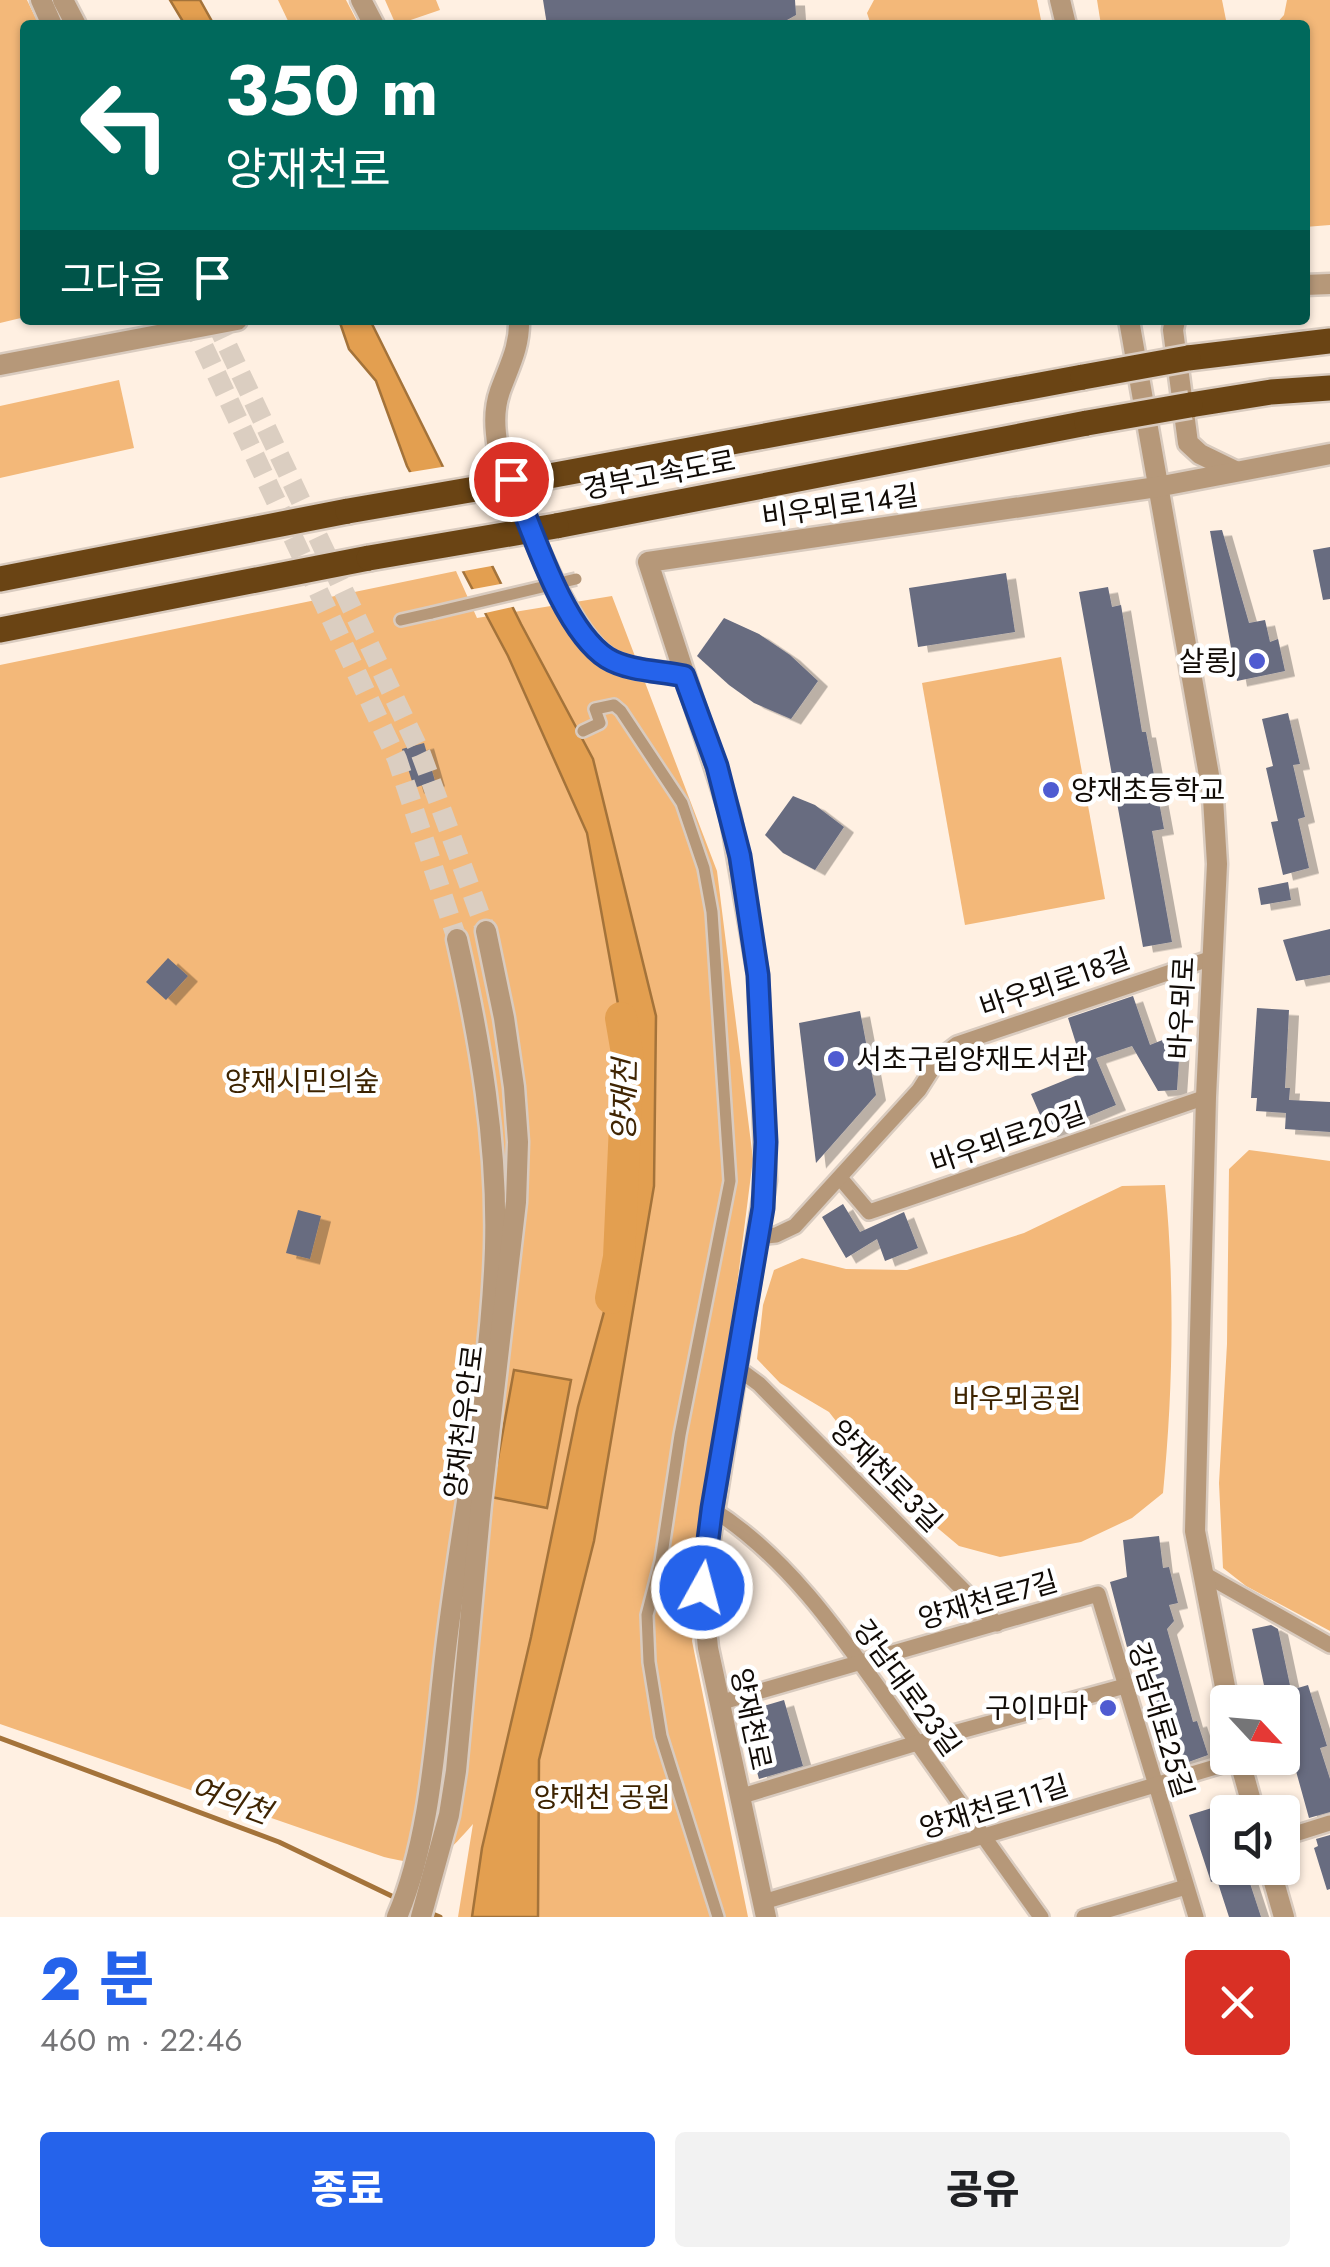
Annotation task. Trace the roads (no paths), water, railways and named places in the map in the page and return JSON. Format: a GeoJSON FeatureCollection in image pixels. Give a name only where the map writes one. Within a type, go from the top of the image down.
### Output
{"type":"FeatureCollection","features":[{"type":"Feature","properties":{"kind":"highway","name":"경부고속도로"},"geometry":{"type":"LineString","coordinates":[[0,579],[348,510],[1084,376],[1188,358],[1330,341]]}},
{"type":"Feature","properties":{"kind":"highway","name":"경부고속도로"},"geometry":{"type":"LineString","coordinates":[[0,630],[1190,405],[1271,392],[1330,388]]}},
{"type":"Feature","properties":{"kind":"street"},"geometry":{"type":"LineString","coordinates":[[0,364],[210,325]]}},
{"type":"Feature","properties":{"kind":"street"},"geometry":{"type":"LineString","coordinates":[[519,325],[516,352],[496,407],[495,432],[498,449],[562,598],[583,635],[608,658],[624,665],[684,676]]}},
{"type":"Feature","properties":{"kind":"street","name":"바우뫼로"},"geometry":{"type":"LineString","coordinates":[[1130,325],[1213,798],[1216,864],[1195,1530],[1225,1685]]}},
{"type":"Feature","properties":{"kind":"street"},"geometry":{"type":"LineString","coordinates":[[1174,325],[1188,444],[1235,471]]}},
{"type":"Feature","properties":{"kind":"street"},"geometry":{"type":"LineString","coordinates":[[1157,486],[1330,454]]}},
{"type":"Feature","properties":{"kind":"street","name":"비우뫼로14길"},"geometry":{"type":"LineString","coordinates":[[684,676],[648,562],[1157,486]]}},
{"type":"Feature","properties":{"kind":"street"},"geometry":{"type":"LineString","coordinates":[[402,620],[576,579]]}},
{"type":"Feature","properties":{"kind":"street","name":"양재천로"},"geometry":{"type":"LineString","coordinates":[[684,676],[730,814],[758,975],[766,1180],[702,1588],[708,1648],[764,1909]]}},
{"type":"Feature","properties":{"kind":"street"},"geometry":{"type":"LineString","coordinates":[[583,730],[600,724],[595,708],[614,705],[622,712],[682,804],[704,868],[712,912],[730,1181],[680,1436],[661,1560],[647,1615],[649,1662],[661,1736],[718,1917]]}},
{"type":"Feature","properties":{"kind":"street","name":"양재천우안로"},"geometry":{"type":"LineString","coordinates":[[397,1917],[422,1826],[516,1202],[518,1142],[504,1018],[486,931]]}},
{"type":"Feature","properties":{"kind":"street","name":"양재천우안로"},"geometry":{"type":"LineString","coordinates":[[421,1917],[449,1815],[456,1771],[494,1348],[494,1188],[486,1092],[474,1011],[457,939]]}},
{"type":"Feature","properties":{"kind":"street","name":"바우뫼로18길"},"geometry":{"type":"LineString","coordinates":[[758,1237],[776,1235],[795,1226],[919,1090],[940,1057],[957,1044],[1212,958]]}},
{"type":"Feature","properties":{"kind":"street","name":"바우뫼로20길"},"geometry":{"type":"LineString","coordinates":[[840,1179],[869,1212],[1206,1097]]}},
{"type":"Feature","properties":{"kind":"street","name":"양재천로3길"},"geometry":{"type":"LineString","coordinates":[[736,1368],[759,1384],[997,1624]]}},
{"type":"Feature","properties":{"kind":"street","name":"강남대로23길"},"geometry":{"type":"LineString","coordinates":[[712,1508],[744,1529],[795,1581],[860,1664],[1042,1917]]}},
{"type":"Feature","properties":{"kind":"street"},"geometry":{"type":"LineString","coordinates":[[1204,1574],[1330,1645]]}},
{"type":"Feature","properties":{"kind":"street","name":"양재천로7길"},"geometry":{"type":"LineString","coordinates":[[720,1703],[1098,1594]]}},
{"type":"Feature","properties":{"kind":"street","name":"강남대로25길"},"geometry":{"type":"LineString","coordinates":[[1098,1594],[1196,1917]]}},
{"type":"Feature","properties":{"kind":"street"},"geometry":{"type":"LineString","coordinates":[[739,1797],[1124,1686]]}},
{"type":"Feature","properties":{"kind":"street","name":"양재천로11길"},"geometry":{"type":"LineString","coordinates":[[764,1909],[984,1836],[1210,1768]]}},
{"type":"Feature","properties":{"kind":"street"},"geometry":{"type":"LineString","coordinates":[[1300,1832],[1330,1823]]}},
{"type":"Feature","properties":{"kind":"street"},"geometry":{"type":"LineString","coordinates":[[1275,1885],[1284,1917]]}},
{"type":"Feature","properties":{"kind":"street"},"geometry":{"type":"LineString","coordinates":[[1084,1917],[1186,1887]]}},
{"type":"Feature","properties":{"kind":"waterway","name":"양재천"},"geometry":{"type":"LineString","coordinates":[[611,1298],[619,1257],[628,1059],[621,1018]]}},
{"type":"Feature","properties":{"kind":"waterway","name":"여의천"},"geometry":{"type":"LineString","coordinates":[[0,1738],[279,1842],[400,1900]]}},
{"type":"Feature","properties":{"kind":"waterway","name":"여의천"},"geometry":{"type":"LineString","coordinates":[[428,1912],[440,1917]]}},
{"type":"Feature","properties":{"kind":"tunnel"},"geometry":{"type":"LineString","coordinates":[[193,325],[397,759],[457,939]]}},
{"type":"Feature","properties":{"kind":"tunnel"},"geometry":{"type":"LineString","coordinates":[[217,325],[421,754],[486,931]]}},
{"type":"Feature","properties":{"kind":"place","name":"살롱J"},"geometry":{"type":"Point","coordinates":[1257,661]}},
{"type":"Feature","properties":{"kind":"place","name":"양재초등학교"},"geometry":{"type":"Point","coordinates":[1051,790]}},
{"type":"Feature","properties":{"kind":"place","name":"서초구립양재도서관"},"geometry":{"type":"Point","coordinates":[836,1059]}},
{"type":"Feature","properties":{"kind":"place","name":"구이마마"},"geometry":{"type":"Point","coordinates":[1108,1708]}},
{"type":"Feature","properties":{"kind":"park label","name":"양재시민의숲"},"geometry":{"type":"Point","coordinates":[302,1081]}},
{"type":"Feature","properties":{"kind":"park label","name":"바우뫼공원"},"geometry":{"type":"Point","coordinates":[1017,1398]}},
{"type":"Feature","properties":{"kind":"park label","name":"양재천 공원"},"geometry":{"type":"Point","coordinates":[602,1797]}}]}
